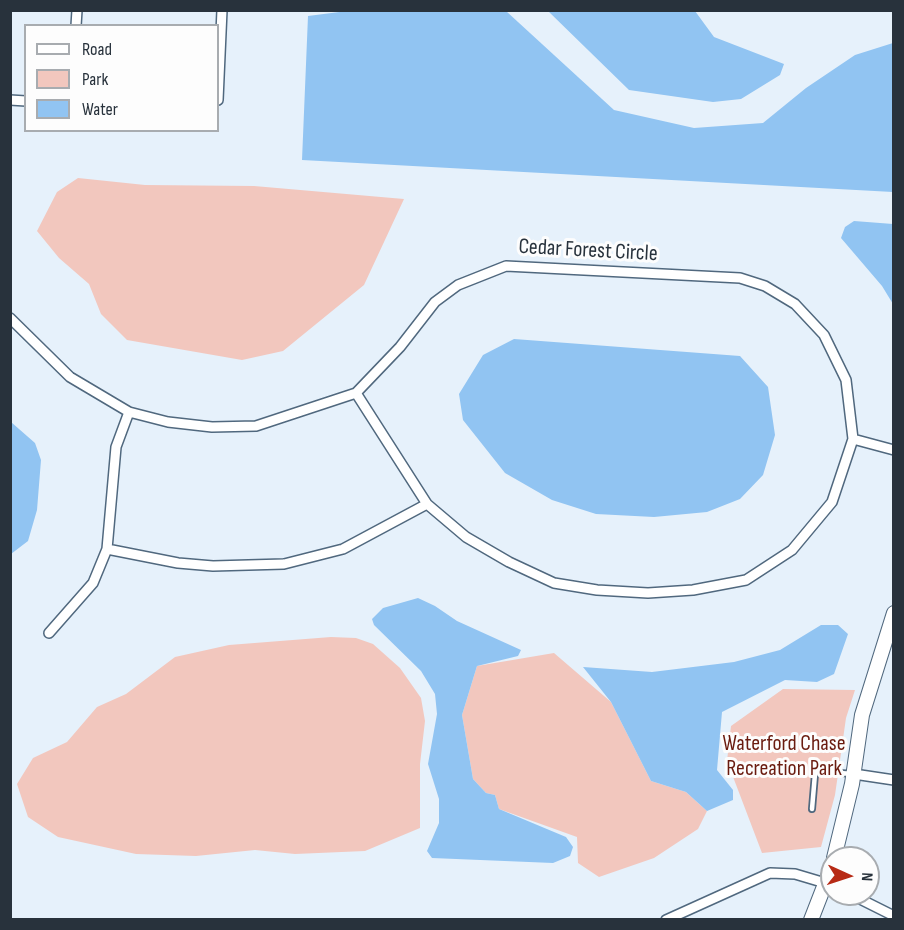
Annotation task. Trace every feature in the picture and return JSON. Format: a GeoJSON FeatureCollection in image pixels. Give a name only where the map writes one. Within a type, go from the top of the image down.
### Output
{"type":"FeatureCollection","features":[{"type":"Feature","properties":{"kind":"street"},"geometry":{"type":"LineString","coordinates":[[219,78],[222,10]]}},
{"type":"Feature","properties":{"kind":"street","name":"Cedar Forest Circle"},"geometry":{"type":"LineString","coordinates":[[506,266],[740,278],[765,286],[795,304],[824,334],[846,380],[853,439],[832,502],[792,550],[746,580],[693,590],[648,593],[597,590],[554,583],[509,562],[466,537],[427,504],[356,393],[400,347],[435,302],[458,285],[506,266]]}},
{"type":"Feature","properties":{"kind":"street"},"geometry":{"type":"LineString","coordinates":[[10,318],[70,377],[129,412],[168,422],[212,427],[256,426],[356,393]]}},
{"type":"Feature","properties":{"kind":"street"},"geometry":{"type":"LineString","coordinates":[[49,633],[93,583],[106,549],[116,447],[129,412]]}},
{"type":"Feature","properties":{"kind":"street"},"geometry":{"type":"LineString","coordinates":[[853,439],[894,450]]}},
{"type":"Feature","properties":{"kind":"street"},"geometry":{"type":"LineString","coordinates":[[106,549],[178,563],[213,566],[284,564],[343,549],[427,504]]}},
{"type":"Feature","properties":{"kind":"street"},"geometry":{"type":"LineString","coordinates":[[837,846],[854,774],[862,716],[894,613]]}},
{"type":"Feature","properties":{"kind":"street"},"geometry":{"type":"LineString","coordinates":[[854,774],[894,780]]}},
{"type":"Feature","properties":{"kind":"street"},"geometry":{"type":"LineString","coordinates":[[666,920],[770,873],[795,874],[820,881]]}},
{"type":"Feature","properties":{"kind":"street"},"geometry":{"type":"LineString","coordinates":[[811,920],[820,903]]}},
{"type":"Feature","properties":{"kind":"street"},"geometry":{"type":"LineString","coordinates":[[874,906],[894,916]]}},
{"type":"Feature","properties":{"kind":"lane"},"geometry":{"type":"LineString","coordinates":[[813,809],[814,774],[817,771],[823,769],[854,774]]}},
{"type":"Feature","properties":{"kind":"green space"},"geometry":{"type":"Polygon","coordinates":[[[78,178],[145,185],[254,186],[404,199],[364,285],[283,351],[242,360],[127,340],[101,314],[89,284],[59,258],[37,231],[57,192],[78,178]]]}},
{"type":"Feature","properties":{"kind":"green space"},"geometry":{"type":"Polygon","coordinates":[[[331,637],[356,638],[373,644],[400,668],[421,698],[425,721],[420,764],[420,828],[365,851],[295,854],[255,850],[196,856],[136,854],[58,837],[28,817],[17,784],[33,758],[67,742],[97,707],[126,694],[175,657],[229,645],[331,637]]]}},
{"type":"Feature","properties":{"kind":"green space"},"geometry":{"type":"Polygon","coordinates":[[[554,653],[611,702],[651,781],[686,792],[707,811],[698,829],[654,858],[599,877],[578,863],[577,837],[499,809],[495,795],[486,793],[473,779],[462,715],[477,666],[554,653]]]}},
{"type":"Feature","properties":{"kind":"green space","name":"Waterford Chase Recreation Park"},"geometry":{"type":"Polygon","coordinates":[[[783,689],[855,690],[846,718],[835,795],[820,847],[762,853],[727,761],[731,726],[783,689]]]}},
{"type":"Feature","properties":{"kind":"water"},"geometry":{"type":"Polygon","coordinates":[[[355,10],[506,11],[614,110],[694,128],[763,123],[806,88],[855,55],[893,43],[893,192],[302,160],[308,16],[355,10]]]}},
{"type":"Feature","properties":{"kind":"water"},"geometry":{"type":"Polygon","coordinates":[[[548,11],[695,11],[714,37],[784,64],[780,75],[741,99],[713,102],[629,90],[548,11]]]}},
{"type":"Feature","properties":{"kind":"water"},"geometry":{"type":"Polygon","coordinates":[[[854,221],[893,224],[893,304],[882,286],[841,238],[845,227],[854,221]]]}},
{"type":"Feature","properties":{"kind":"water"},"geometry":{"type":"Polygon","coordinates":[[[514,339],[740,356],[768,387],[775,435],[763,475],[740,499],[707,512],[654,517],[596,514],[552,500],[505,473],[463,420],[459,394],[483,355],[514,339]]]}},
{"type":"Feature","properties":{"kind":"water"},"geometry":{"type":"Polygon","coordinates":[[[11,422],[35,443],[41,460],[37,510],[28,541],[11,554],[11,422]]]}},
{"type":"Feature","properties":{"kind":"water"},"geometry":{"type":"Polygon","coordinates":[[[418,598],[457,621],[521,650],[518,656],[477,666],[462,715],[473,779],[486,793],[495,795],[499,809],[566,837],[573,847],[570,856],[553,863],[432,858],[427,851],[439,823],[439,799],[428,764],[437,714],[435,694],[421,671],[374,625],[372,619],[383,608],[418,598]]]}},
{"type":"Feature","properties":{"kind":"water"},"geometry":{"type":"Polygon","coordinates":[[[821,625],[838,625],[848,634],[834,674],[817,682],[785,680],[722,712],[717,770],[733,790],[733,800],[707,811],[686,792],[651,781],[611,702],[583,667],[652,672],[734,662],[780,650],[821,625]]]}}]}
